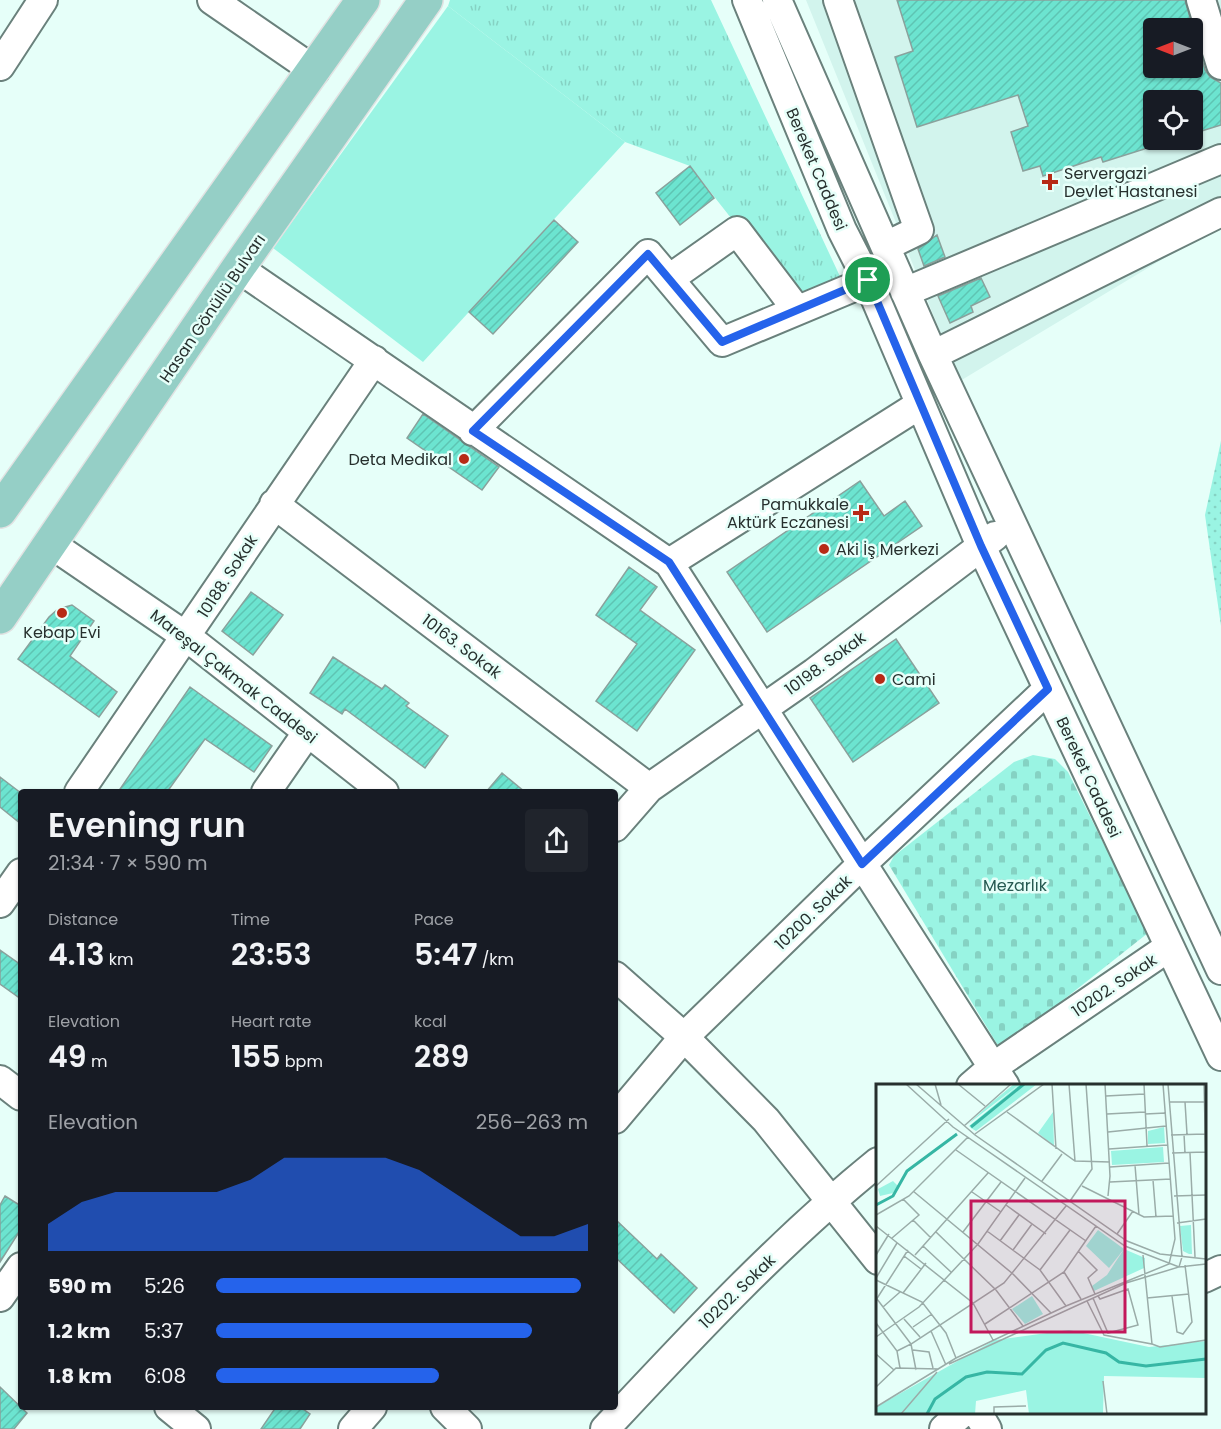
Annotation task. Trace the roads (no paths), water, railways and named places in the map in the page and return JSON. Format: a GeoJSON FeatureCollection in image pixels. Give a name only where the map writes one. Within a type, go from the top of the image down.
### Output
{"type":"FeatureCollection","features":[{"type":"Feature","properties":{"kind":"main road"},"geometry":{"type":"LineString","coordinates":[[1,507],[315,71],[363,0]]}},
{"type":"Feature","properties":{"kind":"main road","name":"Hasan Gönüllü Bulvarı"},"geometry":{"type":"LineString","coordinates":[[0,617],[238,268],[426,0]]}},
{"type":"Feature","properties":{"kind":"street"},"geometry":{"type":"LineString","coordinates":[[0,66],[43,0]]}},
{"type":"Feature","properties":{"kind":"street"},"geometry":{"type":"LineString","coordinates":[[212,0],[315,71]]}},
{"type":"Feature","properties":{"kind":"street","name":"Bereket Caddesi"},"geometry":{"type":"LineString","coordinates":[[747,0],[842,230],[868,280],[919,405],[981,546],[1221,1056]]}},
{"type":"Feature","properties":{"kind":"street","name":"Bereket Caddesi"},"geometry":{"type":"LineString","coordinates":[[777,0],[933,355],[1221,970]]}},
{"type":"Feature","properties":{"kind":"street"},"geometry":{"type":"LineString","coordinates":[[838,0],[919,230],[886,246]]}},
{"type":"Feature","properties":{"kind":"street"},"geometry":{"type":"LineString","coordinates":[[1201,0],[1221,65]]}},
{"type":"Feature","properties":{"kind":"street"},"geometry":{"type":"LineString","coordinates":[[905,292],[1221,159]]}},
{"type":"Feature","properties":{"kind":"street"},"geometry":{"type":"LineString","coordinates":[[933,355],[1221,212]]}},
{"type":"Feature","properties":{"kind":"street"},"geometry":{"type":"LineString","coordinates":[[669,279],[737,231],[797,310]]}},
{"type":"Feature","properties":{"kind":"street"},"geometry":{"type":"LineString","coordinates":[[473,431],[648,254],[722,342],[868,280]]}},
{"type":"Feature","properties":{"kind":"street"},"geometry":{"type":"LineString","coordinates":[[238,268],[374,360],[473,431],[669,562],[999,1076]]}},
{"type":"Feature","properties":{"kind":"street","name":"10188. Sokak"},"geometry":{"type":"LineString","coordinates":[[81,789],[374,360]]}},
{"type":"Feature","properties":{"kind":"street"},"geometry":{"type":"LineString","coordinates":[[669,562],[919,405]]}},
{"type":"Feature","properties":{"kind":"street","name":"10163. Sokak"},"geometry":{"type":"LineString","coordinates":[[274,504],[650,788]]}},
{"type":"Feature","properties":{"kind":"street","name":"10198. Sokak"},"geometry":{"type":"LineString","coordinates":[[618,824],[650,788],[814,673],[1011,525]]}},
{"type":"Feature","properties":{"kind":"street","name":"Mareşal Çakmak Caddesi"},"geometry":{"type":"LineString","coordinates":[[51,544],[187,637],[380,789]]}},
{"type":"Feature","properties":{"kind":"street","name":"10200. Sokak"},"geometry":{"type":"LineString","coordinates":[[618,1115],[684,1037],[862,864],[1048,689]]}},
{"type":"Feature","properties":{"kind":"street"},"geometry":{"type":"LineString","coordinates":[[268,789],[307,733]]}},
{"type":"Feature","properties":{"kind":"street"},"geometry":{"type":"LineString","coordinates":[[0,903],[18,877]]}},
{"type":"Feature","properties":{"kind":"street","name":"10202. Sokak"},"geometry":{"type":"LineString","coordinates":[[977,1084],[999,1076],[1169,947]]}},
{"type":"Feature","properties":{"kind":"street"},"geometry":{"type":"LineString","coordinates":[[618,979],[684,1037],[766,1120],[876,1258]]}},
{"type":"Feature","properties":{"kind":"street"},"geometry":{"type":"LineString","coordinates":[[0,1080],[18,1094]]}},
{"type":"Feature","properties":{"kind":"street","name":"10202. Sokak"},"geometry":{"type":"LineString","coordinates":[[605,1429],[696,1332],[830,1201],[876,1164]]}},
{"type":"Feature","properties":{"kind":"street"},"geometry":{"type":"LineString","coordinates":[[1206,1277],[1221,1270]]}},
{"type":"Feature","properties":{"kind":"street"},"geometry":{"type":"LineString","coordinates":[[173,1410],[196,1429]]}},
{"type":"Feature","properties":{"kind":"street"},"geometry":{"type":"LineString","coordinates":[[353,1429],[369,1410]]}},
{"type":"Feature","properties":{"kind":"street"},"geometry":{"type":"LineString","coordinates":[[448,1410],[467,1429]]}},
{"type":"Feature","properties":{"kind":"street"},"geometry":{"type":"LineString","coordinates":[[944,1429],[962,1414]]}},
{"type":"Feature","properties":{"kind":"street"},"geometry":{"type":"LineString","coordinates":[[978,1414],[987,1429]]}},
{"type":"Feature","properties":{"kind":"place","name":"Servergazi Devlet Hastanesi"},"geometry":{"type":"Point","coordinates":[1050,182]}},
{"type":"Feature","properties":{"kind":"place","name":"Deta Medikal"},"geometry":{"type":"Point","coordinates":[464,459]}},
{"type":"Feature","properties":{"kind":"place","name":"Pamukkale Aktürk Eczanesi"},"geometry":{"type":"Point","coordinates":[861,513]}},
{"type":"Feature","properties":{"kind":"place","name":"Aki İş Merkezi"},"geometry":{"type":"Point","coordinates":[824,549]}},
{"type":"Feature","properties":{"kind":"place","name":"Kebap Evi"},"geometry":{"type":"Point","coordinates":[62,613]}},
{"type":"Feature","properties":{"kind":"place","name":"Cami"},"geometry":{"type":"Point","coordinates":[880,679]}},
{"type":"Feature","properties":{"kind":"park label","name":"Mezarlık"},"geometry":{"type":"Point","coordinates":[1015,885]}}]}
